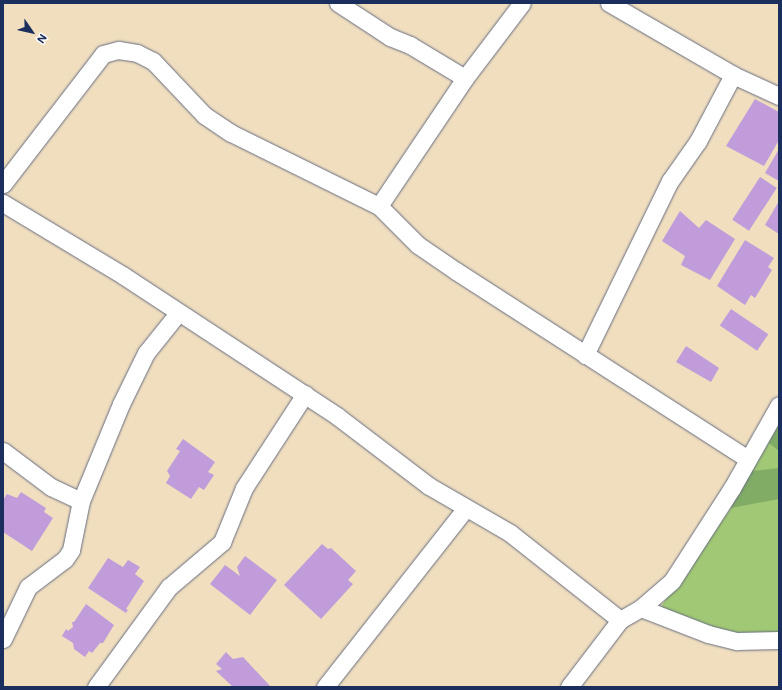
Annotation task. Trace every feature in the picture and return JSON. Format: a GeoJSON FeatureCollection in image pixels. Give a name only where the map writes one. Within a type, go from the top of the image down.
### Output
{"type":"FeatureCollection","features":[{"type":"Feature","properties":{"kind":"street"},"geometry":{"type":"LineString","coordinates":[[338,3],[390,37],[410,45],[465,78]]}},
{"type":"Feature","properties":{"kind":"street"},"geometry":{"type":"LineString","coordinates":[[380,206],[465,78],[522,3]]}},
{"type":"Feature","properties":{"kind":"street"},"geometry":{"type":"LineString","coordinates":[[609,3],[733,75],[779,96]]}},
{"type":"Feature","properties":{"kind":"street"},"geometry":{"type":"LineString","coordinates":[[3,184],[104,54],[118,50],[137,53],[153,61],[204,115],[231,132],[380,206],[418,245],[585,355],[748,459]]}},
{"type":"Feature","properties":{"kind":"street"},"geometry":{"type":"LineString","coordinates":[[585,355],[670,181],[698,141],[733,75]]}},
{"type":"Feature","properties":{"kind":"street"},"geometry":{"type":"LineString","coordinates":[[3,203],[124,276],[305,394],[383,449],[429,486],[465,509],[510,533],[620,620]]}},
{"type":"Feature","properties":{"kind":"street"},"geometry":{"type":"LineString","coordinates":[[3,639],[28,587],[65,559],[71,550],[81,501],[121,404],[146,353],[178,312]]}},
{"type":"Feature","properties":{"kind":"street"},"geometry":{"type":"LineString","coordinates":[[96,687],[169,587],[222,542],[244,488],[305,394]]}},
{"type":"Feature","properties":{"kind":"street"},"geometry":{"type":"LineString","coordinates":[[569,687],[620,620],[642,608],[672,581],[748,459],[779,404]]}},
{"type":"Feature","properties":{"kind":"street"},"geometry":{"type":"LineString","coordinates":[[3,451],[51,487],[81,501]]}},
{"type":"Feature","properties":{"kind":"street"},"geometry":{"type":"LineString","coordinates":[[325,687],[465,509]]}},
{"type":"Feature","properties":{"kind":"street"},"geometry":{"type":"LineString","coordinates":[[642,608],[708,634],[737,640],[779,640]]}},
{"type":"Feature","properties":{"kind":"green space"},"geometry":{"type":"Polygon","coordinates":[[[779,421],[779,643],[715,641],[663,611],[662,605],[731,508],[779,421]]]}},
{"type":"Feature","properties":{"kind":"green space"},"geometry":{"type":"Polygon","coordinates":[[[779,425],[779,451],[769,443],[779,425]]]}},
{"type":"Feature","properties":{"kind":"green space"},"geometry":{"type":"Polygon","coordinates":[[[779,468],[779,499],[731,508],[752,471],[779,468]]]}},
{"type":"Feature","properties":{"kind":"building"},"geometry":{"type":"Polygon","coordinates":[[[755,99],[779,112],[779,140],[764,166],[726,146],[755,99]]]}},
{"type":"Feature","properties":{"kind":"building"},"geometry":{"type":"Polygon","coordinates":[[[779,149],[779,181],[765,173],[779,149]]]}},
{"type":"Feature","properties":{"kind":"building"},"geometry":{"type":"Polygon","coordinates":[[[760,177],[777,188],[749,231],[732,220],[760,177]]]}},
{"type":"Feature","properties":{"kind":"building"},"geometry":{"type":"Polygon","coordinates":[[[779,201],[779,234],[765,225],[779,201]]]}},
{"type":"Feature","properties":{"kind":"building"},"geometry":{"type":"Polygon","coordinates":[[[680,211],[699,228],[706,220],[735,239],[710,280],[681,265],[685,256],[662,241],[680,211]]]}},
{"type":"Feature","properties":{"kind":"building"},"geometry":{"type":"Polygon","coordinates":[[[745,240],[774,258],[768,267],[772,270],[755,298],[751,295],[745,305],[717,286],[745,240]]]}},
{"type":"Feature","properties":{"kind":"building"},"geometry":{"type":"Polygon","coordinates":[[[731,309],[768,334],[757,351],[720,326],[731,309]]]}},
{"type":"Feature","properties":{"kind":"building"},"geometry":{"type":"Polygon","coordinates":[[[686,346],[719,368],[711,382],[676,362],[686,346]]]}},
{"type":"Feature","properties":{"kind":"building"},"geometry":{"type":"Polygon","coordinates":[[[183,439],[215,462],[208,472],[214,475],[204,490],[199,487],[191,499],[166,483],[170,476],[167,471],[180,451],[176,449],[183,439]]]}},
{"type":"Feature","properties":{"kind":"building"},"geometry":{"type":"Polygon","coordinates":[[[21,492],[46,508],[44,512],[53,518],[32,551],[3,532],[3,500],[7,494],[17,498],[21,492]]]}},
{"type":"Feature","properties":{"kind":"building"},"geometry":{"type":"Polygon","coordinates":[[[322,544],[328,549],[331,548],[356,571],[348,580],[353,584],[321,619],[284,585],[322,544]]]}},
{"type":"Feature","properties":{"kind":"building"},"geometry":{"type":"Polygon","coordinates":[[[245,556],[277,580],[250,615],[210,584],[225,565],[240,576],[237,567],[245,556]]]}},
{"type":"Feature","properties":{"kind":"building"},"geometry":{"type":"Polygon","coordinates":[[[108,558],[123,567],[128,560],[140,567],[135,574],[144,581],[126,609],[128,610],[126,613],[88,588],[108,558]]]}},
{"type":"Feature","properties":{"kind":"building"},"geometry":{"type":"Polygon","coordinates":[[[86,604],[114,625],[103,643],[100,643],[92,653],[89,651],[85,657],[74,649],[73,643],[62,636],[66,629],[68,631],[73,627],[72,622],[74,622],[86,604]]]}},
{"type":"Feature","properties":{"kind":"building"},"geometry":{"type":"Polygon","coordinates":[[[226,652],[233,659],[243,657],[271,687],[233,687],[216,671],[222,669],[216,664],[226,652]]]}}]}
